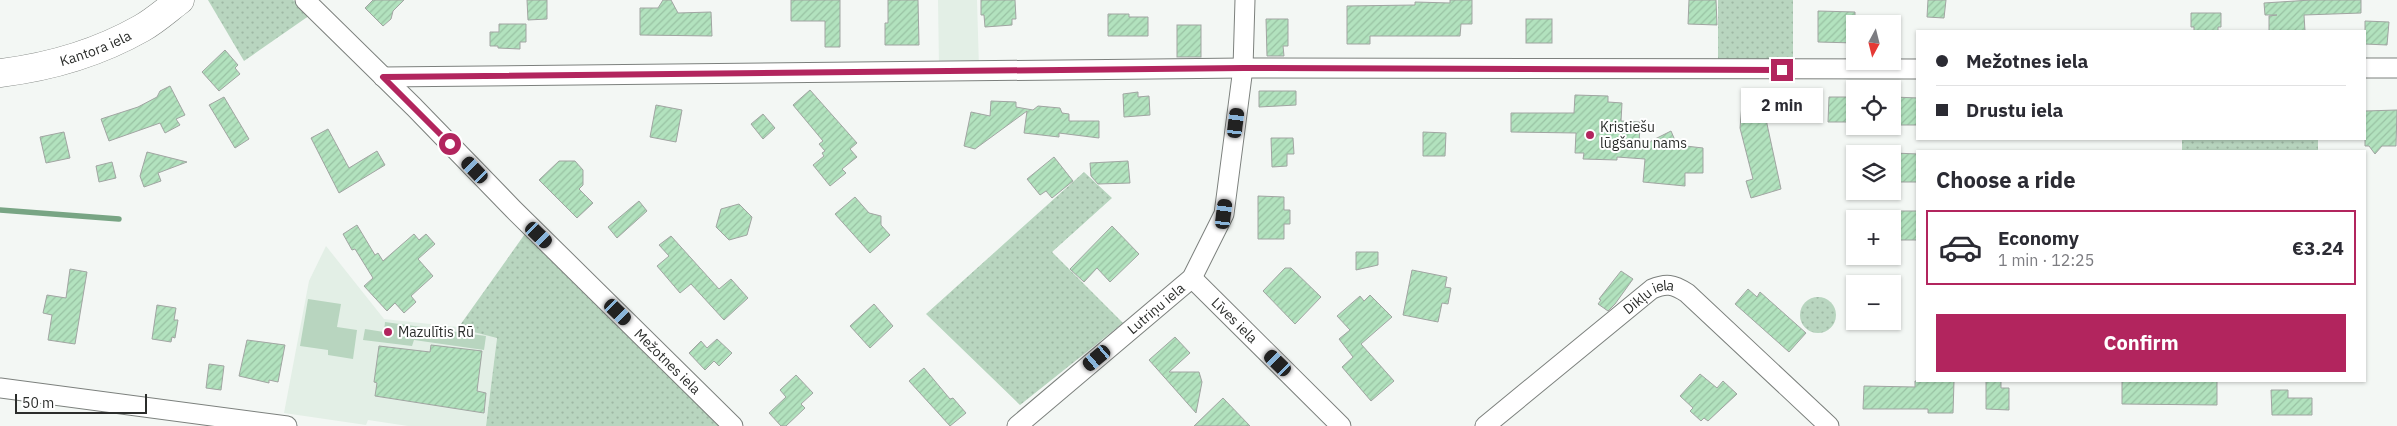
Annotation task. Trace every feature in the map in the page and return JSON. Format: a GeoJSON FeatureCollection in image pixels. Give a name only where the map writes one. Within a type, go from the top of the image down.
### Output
{"type":"FeatureCollection","features":[{"type":"Feature","properties":{"kind":"main road","name":"Kantora iela"},"geometry":{"type":"LineString","coordinates":[[0,74],[65,62],[96,50],[144,27],[180,0]]}},
{"type":"Feature","properties":{"kind":"street","name":"Mežotnes iela"},"geometry":{"type":"LineString","coordinates":[[305,0],[733,426]]}},
{"type":"Feature","properties":{"kind":"street","name":"Lutriņu iela"},"geometry":{"type":"LineString","coordinates":[[1017,426],[1192,278],[1224,214],[1243,68],[1245,0]]}},
{"type":"Feature","properties":{"kind":"street"},"geometry":{"type":"LineString","coordinates":[[383,77],[1243,68],[1916,69]]}},
{"type":"Feature","properties":{"kind":"street"},"geometry":{"type":"LineString","coordinates":[[2366,68],[2397,68]]}},
{"type":"Feature","properties":{"kind":"street","name":"Līves iela"},"geometry":{"type":"LineString","coordinates":[[1192,278],[1341,426]]}},
{"type":"Feature","properties":{"kind":"street","name":"Dikļu iela"},"geometry":{"type":"LineString","coordinates":[[1485,426],[1652,289],[1665,284],[1677,286],[1687,292],[1829,426]]}},
{"type":"Feature","properties":{"kind":"street"},"geometry":{"type":"LineString","coordinates":[[0,388],[229,422],[288,426]]}},
{"type":"Feature","properties":{"kind":"shaded area"},"geometry":{"type":"Polygon","coordinates":[[[938,0],[977,0],[979,68],[939,68],[938,0]]]}},
{"type":"Feature","properties":{"kind":"shaded area","name":"Mazulītis Rū"},"geometry":{"type":"Polygon","coordinates":[[[326,246],[384,319],[458,327],[497,337],[486,426],[408,426],[368,420],[366,425],[284,413],[309,281],[326,246]]]}},
{"type":"Feature","properties":{"kind":"green space"},"geometry":{"type":"Polygon","coordinates":[[[208,0],[293,0],[313,13],[244,61],[208,0]]]}},
{"type":"Feature","properties":{"kind":"green space"},"geometry":{"type":"Polygon","coordinates":[[[1718,0],[1793,0],[1793,59],[1718,60],[1718,0]]]}},
{"type":"Feature","properties":{"kind":"green space"},"geometry":{"type":"Polygon","coordinates":[[[2182,140],[2318,140],[2318,150],[2182,150],[2182,140]]]}},
{"type":"Feature","properties":{"kind":"green space"},"geometry":{"type":"Polygon","coordinates":[[[1084,172],[1112,198],[1052,252],[1123,323],[1020,405],[926,314],[1084,172]]]}},
{"type":"Feature","properties":{"kind":"green space"},"geometry":{"type":"Polygon","coordinates":[[[527,231],[721,426],[486,426],[497,338],[458,328],[527,231]]]}},
{"type":"Feature","properties":{"kind":"green space"},"geometry":{"type":"Polygon","coordinates":[[[1818,297],[1825,298],[1831,302],[1835,308],[1835,322],[1831,328],[1825,332],[1818,333],[1811,332],[1805,328],[1801,322],[1800,315],[1801,308],[1805,302],[1811,298],[1818,297]]]}},
{"type":"Feature","properties":{"kind":"green space"},"geometry":{"type":"Polygon","coordinates":[[[308,299],[341,304],[337,327],[357,330],[353,359],[328,355],[328,350],[300,346],[308,299]]]}},
{"type":"Feature","properties":{"kind":"green space"},"geometry":{"type":"Polygon","coordinates":[[[385,322],[486,336],[484,350],[414,340],[412,346],[363,340],[365,329],[384,332],[385,322]]]}},
{"type":"Feature","properties":{"kind":"building"},"geometry":{"type":"Polygon","coordinates":[[[373,0],[404,0],[393,11],[391,19],[383,26],[365,8],[373,0]]]}},
{"type":"Feature","properties":{"kind":"building"},"geometry":{"type":"Polygon","coordinates":[[[527,0],[547,0],[547,19],[528,20],[527,0]]]}},
{"type":"Feature","properties":{"kind":"building"},"geometry":{"type":"Polygon","coordinates":[[[663,0],[671,0],[678,13],[711,12],[712,36],[640,35],[640,8],[658,8],[663,0]]]}},
{"type":"Feature","properties":{"kind":"building"},"geometry":{"type":"Polygon","coordinates":[[[791,0],[840,0],[840,47],[825,47],[825,21],[791,21],[791,0]]]}},
{"type":"Feature","properties":{"kind":"building"},"geometry":{"type":"Polygon","coordinates":[[[888,0],[918,0],[919,45],[885,45],[885,23],[888,23],[888,0]]]}},
{"type":"Feature","properties":{"kind":"building"},"geometry":{"type":"Polygon","coordinates":[[[981,0],[1015,0],[1016,19],[1012,19],[1012,25],[985,27],[984,15],[981,15],[981,0]]]}},
{"type":"Feature","properties":{"kind":"building"},"geometry":{"type":"Polygon","coordinates":[[[1450,0],[1472,0],[1472,24],[1461,24],[1460,36],[1370,36],[1370,44],[1347,44],[1347,6],[1415,5],[1415,2],[1450,3],[1450,0]]]}},
{"type":"Feature","properties":{"kind":"building"},"geometry":{"type":"Polygon","coordinates":[[[1689,0],[1716,0],[1717,25],[1688,24],[1689,0]]]}},
{"type":"Feature","properties":{"kind":"building"},"geometry":{"type":"Polygon","coordinates":[[[1928,0],[1946,0],[1944,18],[1927,17],[1928,0]]]}},
{"type":"Feature","properties":{"kind":"building"},"geometry":{"type":"Polygon","coordinates":[[[2311,0],[2361,0],[2361,13],[2304,15],[2305,30],[2269,30],[2269,16],[2277,15],[2265,15],[2264,3],[2311,0]]]}},
{"type":"Feature","properties":{"kind":"building"},"geometry":{"type":"Polygon","coordinates":[[[1818,11],[1855,12],[1855,15],[1846,15],[1846,43],[1818,42],[1818,11]]]}},
{"type":"Feature","properties":{"kind":"building"},"geometry":{"type":"Polygon","coordinates":[[[2191,13],[2221,13],[2221,27],[2218,27],[2218,30],[2194,30],[2194,27],[2191,27],[2191,13]]]}},
{"type":"Feature","properties":{"kind":"building"},"geometry":{"type":"Polygon","coordinates":[[[1108,14],[1129,14],[1129,17],[1148,17],[1148,36],[1108,36],[1108,14]]]}},
{"type":"Feature","properties":{"kind":"building"},"geometry":{"type":"Polygon","coordinates":[[[1266,19],[1288,19],[1288,46],[1283,46],[1284,56],[1267,56],[1266,19]]]}},
{"type":"Feature","properties":{"kind":"building"},"geometry":{"type":"Polygon","coordinates":[[[1526,19],[1552,19],[1552,43],[1526,43],[1526,19]]]}},
{"type":"Feature","properties":{"kind":"building"},"geometry":{"type":"Polygon","coordinates":[[[2365,21],[2389,22],[2387,45],[2366,44],[2365,21]]]}},
{"type":"Feature","properties":{"kind":"building"},"geometry":{"type":"Polygon","coordinates":[[[499,24],[526,24],[526,42],[520,42],[520,49],[490,46],[490,32],[499,32],[499,24]]]}},
{"type":"Feature","properties":{"kind":"building"},"geometry":{"type":"Polygon","coordinates":[[[1177,25],[1201,25],[1201,57],[1177,57],[1177,25]]]}},
{"type":"Feature","properties":{"kind":"building"},"geometry":{"type":"Polygon","coordinates":[[[225,50],[238,65],[235,68],[240,74],[219,91],[202,72],[225,50]]]}},
{"type":"Feature","properties":{"kind":"building"},"geometry":{"type":"Polygon","coordinates":[[[170,86],[185,115],[176,119],[180,125],[165,133],[160,123],[109,141],[101,119],[138,107],[157,97],[160,91],[170,86]]]}},
{"type":"Feature","properties":{"kind":"building"},"geometry":{"type":"Polygon","coordinates":[[[810,90],[857,143],[850,149],[857,157],[842,169],[846,173],[830,186],[813,165],[824,156],[822,153],[825,151],[819,144],[823,141],[793,105],[810,90]]]}},
{"type":"Feature","properties":{"kind":"building"},"geometry":{"type":"Polygon","coordinates":[[[1259,91],[1296,91],[1296,105],[1259,107],[1259,91]]]}},
{"type":"Feature","properties":{"kind":"building"},"geometry":{"type":"Polygon","coordinates":[[[1138,92],[1138,97],[1149,96],[1150,115],[1124,117],[1123,94],[1138,92]]]}},
{"type":"Feature","properties":{"kind":"building"},"geometry":{"type":"Polygon","coordinates":[[[1575,95],[1608,96],[1608,102],[1622,103],[1621,121],[1640,122],[1639,147],[1671,131],[1677,145],[1703,148],[1703,173],[1685,173],[1685,186],[1643,182],[1645,159],[1617,157],[1617,160],[1583,159],[1584,153],[1575,153],[1576,133],[1511,132],[1511,113],[1574,113],[1575,95]]]}},
{"type":"Feature","properties":{"kind":"building"},"geometry":{"type":"Polygon","coordinates":[[[224,97],[249,139],[235,148],[209,105],[224,97]]]}},
{"type":"Feature","properties":{"kind":"building"},"geometry":{"type":"Polygon","coordinates":[[[1829,97],[1846,97],[1846,122],[1828,122],[1829,97]]]}},
{"type":"Feature","properties":{"kind":"building"},"geometry":{"type":"Polygon","coordinates":[[[1901,97],[1916,98],[1916,125],[1901,125],[1901,97]]]}},
{"type":"Feature","properties":{"kind":"building"},"geometry":{"type":"Polygon","coordinates":[[[991,101],[1016,102],[1016,107],[1033,110],[1038,106],[1060,108],[1062,113],[1069,114],[1069,121],[1099,121],[1099,138],[1059,133],[1059,137],[1024,133],[1027,111],[975,149],[964,146],[971,112],[990,116],[991,101]]]}},
{"type":"Feature","properties":{"kind":"building"},"geometry":{"type":"Polygon","coordinates":[[[1742,104],[1767,104],[1767,124],[1781,189],[1751,198],[1746,181],[1753,179],[1740,128],[1742,104]]]}},
{"type":"Feature","properties":{"kind":"building"},"geometry":{"type":"Polygon","coordinates":[[[656,105],[682,110],[676,142],[650,137],[656,105]]]}},
{"type":"Feature","properties":{"kind":"building"},"geometry":{"type":"Polygon","coordinates":[[[2397,110],[2396,146],[2382,146],[2375,154],[2369,146],[2365,146],[2366,111],[2397,110]]]}},
{"type":"Feature","properties":{"kind":"building"},"geometry":{"type":"Polygon","coordinates":[[[763,114],[775,128],[763,139],[751,124],[763,114]]]}},
{"type":"Feature","properties":{"kind":"building"},"geometry":{"type":"Polygon","coordinates":[[[328,129],[349,168],[377,151],[385,165],[339,193],[311,138],[328,129]]]}},
{"type":"Feature","properties":{"kind":"building"},"geometry":{"type":"Polygon","coordinates":[[[64,132],[70,158],[46,163],[40,137],[64,132]]]}},
{"type":"Feature","properties":{"kind":"building"},"geometry":{"type":"Polygon","coordinates":[[[1423,132],[1446,133],[1445,156],[1423,156],[1423,132]]]}},
{"type":"Feature","properties":{"kind":"building"},"geometry":{"type":"Polygon","coordinates":[[[1271,138],[1293,138],[1294,154],[1287,154],[1287,166],[1272,167],[1271,138]]]}},
{"type":"Feature","properties":{"kind":"building"},"geometry":{"type":"Polygon","coordinates":[[[147,152],[187,162],[158,173],[161,181],[144,187],[140,176],[147,152]]]}},
{"type":"Feature","properties":{"kind":"building"},"geometry":{"type":"Polygon","coordinates":[[[1901,153],[1916,154],[1916,182],[1901,182],[1901,153]]]}},
{"type":"Feature","properties":{"kind":"building"},"geometry":{"type":"Polygon","coordinates":[[[1054,157],[1073,181],[1052,198],[1046,191],[1040,195],[1027,179],[1054,157]]]}},
{"type":"Feature","properties":{"kind":"building"},"geometry":{"type":"Polygon","coordinates":[[[559,161],[575,161],[583,170],[583,185],[579,189],[593,203],[577,218],[539,180],[559,161]]]}},
{"type":"Feature","properties":{"kind":"building"},"geometry":{"type":"Polygon","coordinates":[[[1128,161],[1130,183],[1098,184],[1091,176],[1090,163],[1128,161]]]}},
{"type":"Feature","properties":{"kind":"building"},"geometry":{"type":"Polygon","coordinates":[[[112,162],[116,178],[99,182],[96,166],[112,162]]]}},
{"type":"Feature","properties":{"kind":"building"},"geometry":{"type":"Polygon","coordinates":[[[1258,196],[1284,197],[1284,210],[1290,210],[1290,224],[1284,224],[1284,239],[1258,239],[1258,196]]]}},
{"type":"Feature","properties":{"kind":"building"},"geometry":{"type":"Polygon","coordinates":[[[855,197],[869,213],[881,216],[881,225],[890,235],[870,253],[835,214],[855,197]]]}},
{"type":"Feature","properties":{"kind":"building"},"geometry":{"type":"Polygon","coordinates":[[[639,201],[647,211],[617,238],[608,227],[639,201]]]}},
{"type":"Feature","properties":{"kind":"building"},"geometry":{"type":"Polygon","coordinates":[[[739,204],[752,217],[747,235],[729,240],[716,227],[721,209],[739,204]]]}},
{"type":"Feature","properties":{"kind":"building"},"geometry":{"type":"Polygon","coordinates":[[[1901,211],[1916,211],[1916,240],[1901,240],[1901,211]]]}},
{"type":"Feature","properties":{"kind":"building"},"geometry":{"type":"Polygon","coordinates":[[[357,225],[375,255],[378,253],[383,261],[414,234],[419,240],[426,234],[435,244],[418,259],[433,276],[411,296],[416,302],[404,313],[395,303],[387,311],[364,286],[373,278],[355,249],[352,250],[343,234],[357,225]]]}},
{"type":"Feature","properties":{"kind":"building"},"geometry":{"type":"Polygon","coordinates":[[[1112,226],[1139,254],[1110,282],[1097,268],[1084,282],[1070,269],[1112,226]]]}},
{"type":"Feature","properties":{"kind":"building"},"geometry":{"type":"Polygon","coordinates":[[[671,236],[719,289],[731,279],[748,298],[724,320],[691,284],[680,293],[657,266],[669,256],[659,245],[671,236]]]}},
{"type":"Feature","properties":{"kind":"building"},"geometry":{"type":"Polygon","coordinates":[[[1356,252],[1378,252],[1378,265],[1356,270],[1356,252]]]}},
{"type":"Feature","properties":{"kind":"building"},"geometry":{"type":"Polygon","coordinates":[[[1285,268],[1291,268],[1321,297],[1295,324],[1263,291],[1285,268]]]}},
{"type":"Feature","properties":{"kind":"building"},"geometry":{"type":"Polygon","coordinates":[[[70,269],[87,272],[75,344],[48,340],[52,315],[43,313],[47,295],[66,298],[70,269]]]}},
{"type":"Feature","properties":{"kind":"building"},"geometry":{"type":"Polygon","coordinates":[[[1412,270],[1447,277],[1445,287],[1451,288],[1448,304],[1442,303],[1438,322],[1403,315],[1412,270]]]}},
{"type":"Feature","properties":{"kind":"building"},"geometry":{"type":"Polygon","coordinates":[[[1621,271],[1633,279],[1608,311],[1598,304],[1601,300],[1599,299],[1621,271]]]}},
{"type":"Feature","properties":{"kind":"building"},"geometry":{"type":"Polygon","coordinates":[[[1748,289],[1757,297],[1760,292],[1806,333],[1789,352],[1735,304],[1748,289]]]}},
{"type":"Feature","properties":{"kind":"building"},"geometry":{"type":"Polygon","coordinates":[[[1370,295],[1392,317],[1361,344],[1394,381],[1371,401],[1342,367],[1353,357],[1339,339],[1350,330],[1337,316],[1360,296],[1364,301],[1370,295]]]}},
{"type":"Feature","properties":{"kind":"building"},"geometry":{"type":"Polygon","coordinates":[[[874,304],[893,326],[870,348],[850,326],[874,304]]]}},
{"type":"Feature","properties":{"kind":"building"},"geometry":{"type":"Polygon","coordinates":[[[157,305],[176,308],[174,320],[178,320],[175,338],[172,337],[171,342],[152,339],[157,305]]]}},
{"type":"Feature","properties":{"kind":"building"},"geometry":{"type":"Polygon","coordinates":[[[1175,337],[1190,353],[1169,372],[1199,372],[1202,382],[1196,413],[1149,360],[1175,337]]]}},
{"type":"Feature","properties":{"kind":"building"},"geometry":{"type":"Polygon","coordinates":[[[717,339],[732,353],[719,366],[714,361],[705,370],[689,353],[701,341],[707,348],[717,339]]]}},
{"type":"Feature","properties":{"kind":"building"},"geometry":{"type":"Polygon","coordinates":[[[247,340],[285,345],[278,382],[269,380],[269,383],[239,376],[247,340]]]}},
{"type":"Feature","properties":{"kind":"building"},"geometry":{"type":"Polygon","coordinates":[[[431,345],[482,351],[477,391],[486,393],[484,413],[375,396],[377,383],[374,382],[379,346],[430,352],[431,345]]]}},
{"type":"Feature","properties":{"kind":"building"},"geometry":{"type":"Polygon","coordinates":[[[209,364],[224,366],[221,390],[206,388],[209,364]]]}},
{"type":"Feature","properties":{"kind":"building"},"geometry":{"type":"Polygon","coordinates":[[[924,368],[950,399],[953,398],[966,413],[950,426],[909,381],[924,368]]]}},
{"type":"Feature","properties":{"kind":"building"},"geometry":{"type":"Polygon","coordinates":[[[1700,374],[1717,388],[1723,381],[1737,394],[1708,421],[1704,418],[1701,421],[1690,411],[1693,408],[1680,396],[1700,374]]]}},
{"type":"Feature","properties":{"kind":"building"},"geometry":{"type":"Polygon","coordinates":[[[796,375],[813,393],[801,404],[805,408],[786,426],[781,426],[769,413],[786,397],[780,390],[796,375]]]}},
{"type":"Feature","properties":{"kind":"building"},"geometry":{"type":"Polygon","coordinates":[[[1915,381],[1954,382],[1953,413],[1928,413],[1928,409],[1863,409],[1864,386],[1915,387],[1915,381]]]}},
{"type":"Feature","properties":{"kind":"building"},"geometry":{"type":"Polygon","coordinates":[[[1986,382],[2001,382],[2001,388],[2009,388],[2009,410],[1986,409],[1986,382]]]}},
{"type":"Feature","properties":{"kind":"building"},"geometry":{"type":"Polygon","coordinates":[[[2122,382],[2217,382],[2217,405],[2122,404],[2122,382]]]}},
{"type":"Feature","properties":{"kind":"building"},"geometry":{"type":"Polygon","coordinates":[[[2271,390],[2288,390],[2288,398],[2312,398],[2312,415],[2272,415],[2271,390]]]}},
{"type":"Feature","properties":{"kind":"building"},"geometry":{"type":"Polygon","coordinates":[[[1223,398],[1250,426],[1194,426],[1223,398]]]}},
{"type":"Feature","properties":{"kind":"waterway"},"geometry":{"type":"LineString","coordinates":[[0,210],[119,219]]}},
{"type":"Feature","properties":{"kind":"place","name":"Kristiešu lūgšanu nams"},"geometry":{"type":"Point","coordinates":[1590,135]}},
{"type":"Feature","properties":{"kind":"place","name":"Mazulītis Rū"},"geometry":{"type":"Point","coordinates":[388,332]}},
{"type":"Feature","properties":{"kind":"route"},"geometry":{"type":"LineString","coordinates":[[450,144],[383,77],[1243,68],[1782,70]]}}]}
